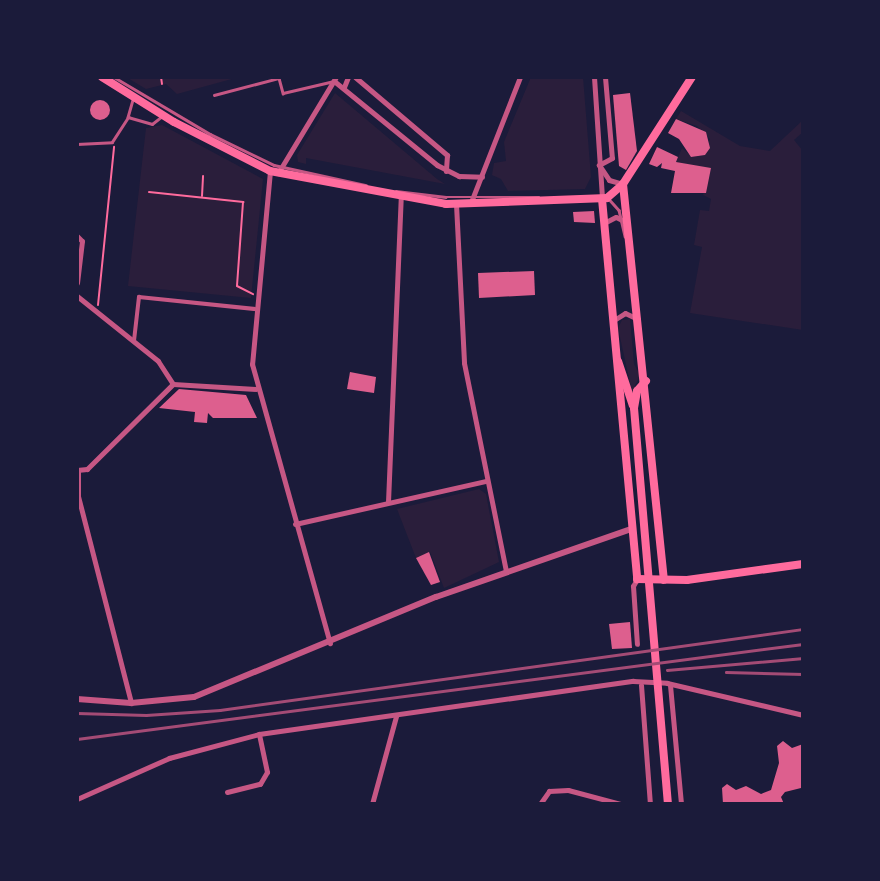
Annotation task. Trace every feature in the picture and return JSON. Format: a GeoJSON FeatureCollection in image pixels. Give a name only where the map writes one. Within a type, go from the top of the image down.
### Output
{"type":"FeatureCollection","features":[{"type":"Feature","properties":{"kind":"main road"},"geometry":{"type":"LineString","coordinates":[[102,77],[163,115],[276,171],[456,204],[473,199],[601,199],[623,184],[688,78]]}},
{"type":"Feature","properties":{"kind":"main road"},"geometry":{"type":"LineString","coordinates":[[623,184],[646,381],[664,580]]}},
{"type":"Feature","properties":{"kind":"main road"},"geometry":{"type":"LineString","coordinates":[[601,199],[631,529],[640,580],[664,580],[803,565]]}},
{"type":"Feature","properties":{"kind":"main road"},"geometry":{"type":"LineString","coordinates":[[615,350],[634,408]]}},
{"type":"Feature","properties":{"kind":"main road"},"geometry":{"type":"LineString","coordinates":[[646,381],[636,391],[634,408],[668,804]]}},
{"type":"Feature","properties":{"kind":"street"},"geometry":{"type":"LineString","coordinates":[[344,88],[348,77]]}},
{"type":"Feature","properties":{"kind":"street"},"geometry":{"type":"LineString","coordinates":[[355,77],[447,155],[446,171]]}},
{"type":"Feature","properties":{"kind":"street"},"geometry":{"type":"LineString","coordinates":[[473,199],[520,77]]}},
{"type":"Feature","properties":{"kind":"street"},"geometry":{"type":"LineString","coordinates":[[594,77],[601,199]]}},
{"type":"Feature","properties":{"kind":"street"},"geometry":{"type":"LineString","coordinates":[[599,165],[612,159],[605,77]]}},
{"type":"Feature","properties":{"kind":"street"},"geometry":{"type":"LineString","coordinates":[[330,643],[252,365],[256,309],[276,171],[335,79],[446,171],[482,177]]}},
{"type":"Feature","properties":{"kind":"street"},"geometry":{"type":"LineString","coordinates":[[599,165],[609,180],[623,184]]}},
{"type":"Feature","properties":{"kind":"street"},"geometry":{"type":"LineString","coordinates":[[388,502],[401,195]]}},
{"type":"Feature","properties":{"kind":"street"},"geometry":{"type":"LineString","coordinates":[[456,204],[464,363],[506,571]]}},
{"type":"Feature","properties":{"kind":"street"},"geometry":{"type":"LineString","coordinates":[[604,223],[620,217],[628,224]]}},
{"type":"Feature","properties":{"kind":"street"},"geometry":{"type":"LineString","coordinates":[[77,236],[82,241],[77,283]]}},
{"type":"Feature","properties":{"kind":"street"},"geometry":{"type":"LineString","coordinates":[[77,296],[164,368],[173,384]]}},
{"type":"Feature","properties":{"kind":"street"},"geometry":{"type":"LineString","coordinates":[[134,343],[139,297],[256,309]]}},
{"type":"Feature","properties":{"kind":"street"},"geometry":{"type":"LineString","coordinates":[[612,322],[625,313],[638,319]]}},
{"type":"Feature","properties":{"kind":"street"},"geometry":{"type":"LineString","coordinates":[[131,703],[78,496],[77,470],[87,469],[173,384],[257,389]]}},
{"type":"Feature","properties":{"kind":"street"},"geometry":{"type":"LineString","coordinates":[[295,524],[486,481]]}},
{"type":"Feature","properties":{"kind":"street"},"geometry":{"type":"LineString","coordinates":[[77,699],[131,703],[194,697],[506,571],[631,529]]}},
{"type":"Feature","properties":{"kind":"street"},"geometry":{"type":"LineString","coordinates":[[637,645],[632,586],[640,580]]}},
{"type":"Feature","properties":{"kind":"street"},"geometry":{"type":"LineString","coordinates":[[77,799],[169,758],[260,734],[633,681],[667,684],[803,715]]}},
{"type":"Feature","properties":{"kind":"street"},"geometry":{"type":"LineString","coordinates":[[644,684],[650,804]]}},
{"type":"Feature","properties":{"kind":"street"},"geometry":{"type":"LineString","coordinates":[[667,684],[681,804]]}},
{"type":"Feature","properties":{"kind":"street"},"geometry":{"type":"LineString","coordinates":[[372,804],[396,716]]}},
{"type":"Feature","properties":{"kind":"street"},"geometry":{"type":"LineString","coordinates":[[227,792],[260,784],[267,772],[260,734]]}},
{"type":"Feature","properties":{"kind":"street"},"geometry":{"type":"LineString","coordinates":[[540,804],[549,792],[568,790],[621,804]]}},
{"type":"Feature","properties":{"kind":"lane"},"geometry":{"type":"LineString","coordinates":[[114,77],[276,171],[429,196],[473,199]]}},
{"type":"Feature","properties":{"kind":"lane"},"geometry":{"type":"LineString","coordinates":[[214,95],[279,77],[283,93],[335,79]]}},
{"type":"Feature","properties":{"kind":"lane"},"geometry":{"type":"LineString","coordinates":[[77,144],[112,142],[128,117],[134,96]]}},
{"type":"Feature","properties":{"kind":"lane"},"geometry":{"type":"LineString","coordinates":[[128,117],[152,124],[163,115]]}},
{"type":"Feature","properties":{"kind":"lane"},"geometry":{"type":"LineString","coordinates":[[601,199],[615,203],[631,246]]}},
{"type":"Feature","properties":{"kind":"path"},"geometry":{"type":"LineString","coordinates":[[161,77],[162,83]]}},
{"type":"Feature","properties":{"kind":"path"},"geometry":{"type":"LineString","coordinates":[[97,314],[112,142]]}},
{"type":"Feature","properties":{"kind":"path"},"geometry":{"type":"LineString","coordinates":[[202,197],[203,176]]}},
{"type":"Feature","properties":{"kind":"path"},"geometry":{"type":"LineString","coordinates":[[149,192],[243,202],[237,286],[242,292],[258,295]]}},
{"type":"Feature","properties":{"kind":"shaded area"},"geometry":{"type":"Polygon","coordinates":[[[126,77],[239,77],[177,94],[166,84],[146,89],[126,77]]]}},
{"type":"Feature","properties":{"kind":"shaded area"},"geometry":{"type":"Polygon","coordinates":[[[531,77],[583,77],[591,177],[585,189],[508,191],[501,179],[492,175],[494,163],[506,161],[504,142],[531,77]]]}},
{"type":"Feature","properties":{"kind":"shaded area"},"geometry":{"type":"Polygon","coordinates":[[[335,93],[445,184],[306,158],[306,164],[298,162],[297,155],[335,93]]]}},
{"type":"Feature","properties":{"kind":"shaded area"},"geometry":{"type":"Polygon","coordinates":[[[681,111],[740,146],[770,151],[803,120],[803,132],[794,140],[803,151],[803,330],[690,313],[702,247],[694,245],[700,210],[709,211],[711,199],[703,195],[711,169],[676,162],[682,148],[692,157],[705,155],[710,139],[697,126],[676,119],[681,111]]]}},
{"type":"Feature","properties":{"kind":"shaded area"},"geometry":{"type":"Polygon","coordinates":[[[162,125],[263,179],[251,298],[128,286],[146,128],[162,125]]]}},
{"type":"Feature","properties":{"kind":"shaded area"},"geometry":{"type":"Polygon","coordinates":[[[630,319],[634,364],[640,375],[632,392],[618,328],[622,320],[630,319]]]}},
{"type":"Feature","properties":{"kind":"shaded area"},"geometry":{"type":"Polygon","coordinates":[[[479,489],[486,494],[499,562],[444,588],[430,552],[416,558],[397,509],[479,489]]]}},
{"type":"Feature","properties":{"kind":"building"},"geometry":{"type":"Polygon","coordinates":[[[630,93],[637,151],[626,170],[619,166],[613,95],[630,93]]]}},
{"type":"Feature","properties":{"kind":"building"},"geometry":{"type":"Polygon","coordinates":[[[100,100],[107,103],[110,110],[107,117],[100,120],[93,117],[90,110],[93,103],[100,100]]]}},
{"type":"Feature","properties":{"kind":"building"},"geometry":{"type":"Polygon","coordinates":[[[676,119],[706,132],[710,148],[705,155],[691,157],[679,139],[668,133],[676,119]]]}},
{"type":"Feature","properties":{"kind":"building"},"geometry":{"type":"Polygon","coordinates":[[[657,147],[678,157],[676,162],[711,168],[706,193],[671,193],[675,171],[661,168],[662,163],[657,167],[649,164],[657,147]]]}},
{"type":"Feature","properties":{"kind":"building"},"geometry":{"type":"Polygon","coordinates":[[[594,211],[595,223],[574,222],[573,212],[594,211]]]}},
{"type":"Feature","properties":{"kind":"building"},"geometry":{"type":"Polygon","coordinates":[[[534,271],[535,295],[479,298],[478,273],[534,271]]]}},
{"type":"Feature","properties":{"kind":"building"},"geometry":{"type":"Polygon","coordinates":[[[350,372],[376,377],[374,393],[347,389],[350,372]]]}},
{"type":"Feature","properties":{"kind":"building"},"geometry":{"type":"Polygon","coordinates":[[[179,389],[246,395],[257,418],[213,418],[208,413],[207,423],[194,422],[195,412],[159,408],[179,389]]]}},
{"type":"Feature","properties":{"kind":"building"},"geometry":{"type":"Polygon","coordinates":[[[429,552],[440,582],[431,585],[416,558],[429,552]]]}},
{"type":"Feature","properties":{"kind":"building"},"geometry":{"type":"Polygon","coordinates":[[[630,622],[632,648],[612,649],[609,624],[630,622]]]}},
{"type":"Feature","properties":{"kind":"building"},"geometry":{"type":"Polygon","coordinates":[[[783,741],[792,748],[803,744],[801,788],[785,792],[781,797],[784,804],[723,804],[722,788],[727,784],[736,790],[746,786],[761,794],[771,790],[779,763],[777,746],[783,741]]]}},
{"type":"Feature","properties":{"kind":"railway"},"geometry":{"type":"LineString","coordinates":[[77,713],[146,715],[220,710],[803,629]]}},
{"type":"Feature","properties":{"kind":"railway"},"geometry":{"type":"LineString","coordinates":[[77,739],[803,644]]}},
{"type":"Feature","properties":{"kind":"railway"},"geometry":{"type":"LineString","coordinates":[[667,670],[803,658]]}},
{"type":"Feature","properties":{"kind":"railway"},"geometry":{"type":"LineString","coordinates":[[726,672],[803,674]]}}]}
